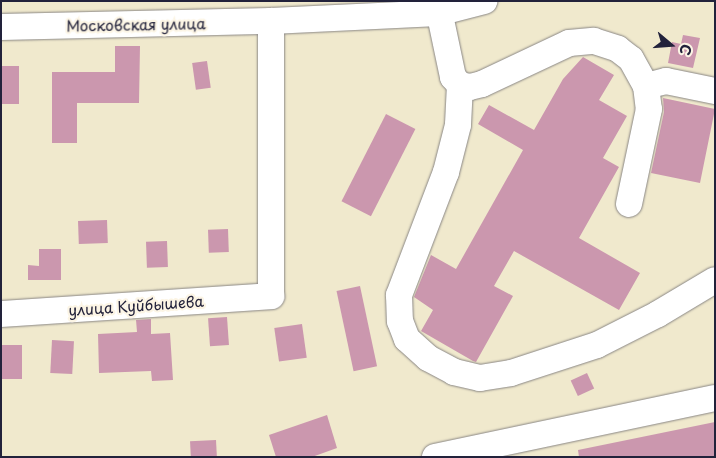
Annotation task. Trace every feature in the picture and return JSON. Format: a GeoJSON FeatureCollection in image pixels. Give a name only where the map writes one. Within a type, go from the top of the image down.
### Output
{"type":"FeatureCollection","features":[{"type":"Feature","properties":{"kind":"street","name":"Московская улица"},"geometry":{"type":"LineString","coordinates":[[1,27],[271,21],[438,7],[484,1]]}},
{"type":"Feature","properties":{"kind":"street"},"geometry":{"type":"LineString","coordinates":[[438,7],[453,77],[460,85],[470,87],[482,84],[569,43],[594,41],[618,49],[631,60],[646,86],[649,109],[629,204]]}},
{"type":"Feature","properties":{"kind":"street","name":"улица Куйбышева"},"geometry":{"type":"LineString","coordinates":[[1,314],[271,296],[271,21]]}},
{"type":"Feature","properties":{"kind":"street"},"geometry":{"type":"LineString","coordinates":[[646,86],[666,81],[715,91]]}},
{"type":"Feature","properties":{"kind":"street"},"geometry":{"type":"LineString","coordinates":[[460,85],[458,125],[446,172],[399,295],[400,321],[407,339],[428,358],[454,372],[480,378],[511,373],[597,345],[658,314],[715,280]]}},
{"type":"Feature","properties":{"kind":"street"},"geometry":{"type":"LineString","coordinates":[[435,457],[715,398]]}},
{"type":"Feature","properties":{"kind":"building"},"geometry":{"type":"Polygon","coordinates":[[[683,35],[700,38],[693,68],[668,63],[672,42],[681,44],[683,35]]]}},
{"type":"Feature","properties":{"kind":"building"},"geometry":{"type":"Polygon","coordinates":[[[115,46],[140,46],[139,103],[77,103],[77,143],[52,143],[52,72],[115,72],[115,46]]]}},
{"type":"Feature","properties":{"kind":"building"},"geometry":{"type":"Polygon","coordinates":[[[583,57],[614,75],[599,100],[627,116],[603,158],[619,167],[579,238],[640,273],[619,310],[514,251],[494,286],[513,296],[476,362],[473,361],[421,331],[433,310],[414,297],[431,255],[456,269],[523,150],[478,124],[489,105],[534,130],[563,79],[583,57]]]}},
{"type":"Feature","properties":{"kind":"building"},"geometry":{"type":"Polygon","coordinates":[[[207,61],[211,88],[196,90],[192,63],[207,61]]]}},
{"type":"Feature","properties":{"kind":"building"},"geometry":{"type":"Polygon","coordinates":[[[1,66],[19,66],[19,104],[1,104],[1,66]]]}},
{"type":"Feature","properties":{"kind":"building"},"geometry":{"type":"Polygon","coordinates":[[[663,98],[715,109],[700,183],[651,173],[664,112],[663,98]]]}},
{"type":"Feature","properties":{"kind":"building"},"geometry":{"type":"Polygon","coordinates":[[[386,114],[415,129],[371,216],[342,201],[386,114]]]}},
{"type":"Feature","properties":{"kind":"building"},"geometry":{"type":"Polygon","coordinates":[[[107,220],[108,243],[79,244],[78,221],[107,220]]]}},
{"type":"Feature","properties":{"kind":"building"},"geometry":{"type":"Polygon","coordinates":[[[228,229],[229,252],[209,253],[208,230],[228,229]]]}},
{"type":"Feature","properties":{"kind":"building"},"geometry":{"type":"Polygon","coordinates":[[[167,241],[168,267],[147,268],[146,242],[167,241]]]}},
{"type":"Feature","properties":{"kind":"building"},"geometry":{"type":"Polygon","coordinates":[[[39,249],[61,249],[61,280],[28,280],[28,265],[39,266],[39,249]]]}},
{"type":"Feature","properties":{"kind":"building"},"geometry":{"type":"Polygon","coordinates":[[[360,286],[377,366],[354,371],[337,291],[360,286]]]}},
{"type":"Feature","properties":{"kind":"building"},"geometry":{"type":"Polygon","coordinates":[[[227,317],[229,345],[210,346],[208,318],[227,317]]]}},
{"type":"Feature","properties":{"kind":"building"},"geometry":{"type":"Polygon","coordinates":[[[151,319],[151,334],[170,333],[173,380],[152,381],[151,371],[99,373],[98,334],[137,332],[136,320],[151,319]]]}},
{"type":"Feature","properties":{"kind":"building"},"geometry":{"type":"Polygon","coordinates":[[[302,324],[307,358],[279,362],[274,328],[302,324]]]}},
{"type":"Feature","properties":{"kind":"building"},"geometry":{"type":"Polygon","coordinates":[[[52,340],[74,341],[72,374],[50,373],[52,340]]]}},
{"type":"Feature","properties":{"kind":"building"},"geometry":{"type":"Polygon","coordinates":[[[1,345],[22,345],[22,379],[1,379],[1,345]]]}},
{"type":"Feature","properties":{"kind":"building"},"geometry":{"type":"Polygon","coordinates":[[[587,373],[594,388],[578,396],[571,381],[587,373]]]}},
{"type":"Feature","properties":{"kind":"building"},"geometry":{"type":"Polygon","coordinates":[[[327,415],[337,448],[312,457],[276,457],[269,435],[327,415]]]}},
{"type":"Feature","properties":{"kind":"building"},"geometry":{"type":"Polygon","coordinates":[[[715,422],[715,457],[579,457],[578,450],[715,422]]]}},
{"type":"Feature","properties":{"kind":"building"},"geometry":{"type":"Polygon","coordinates":[[[216,440],[217,457],[191,457],[190,441],[216,440]]]}}]}
